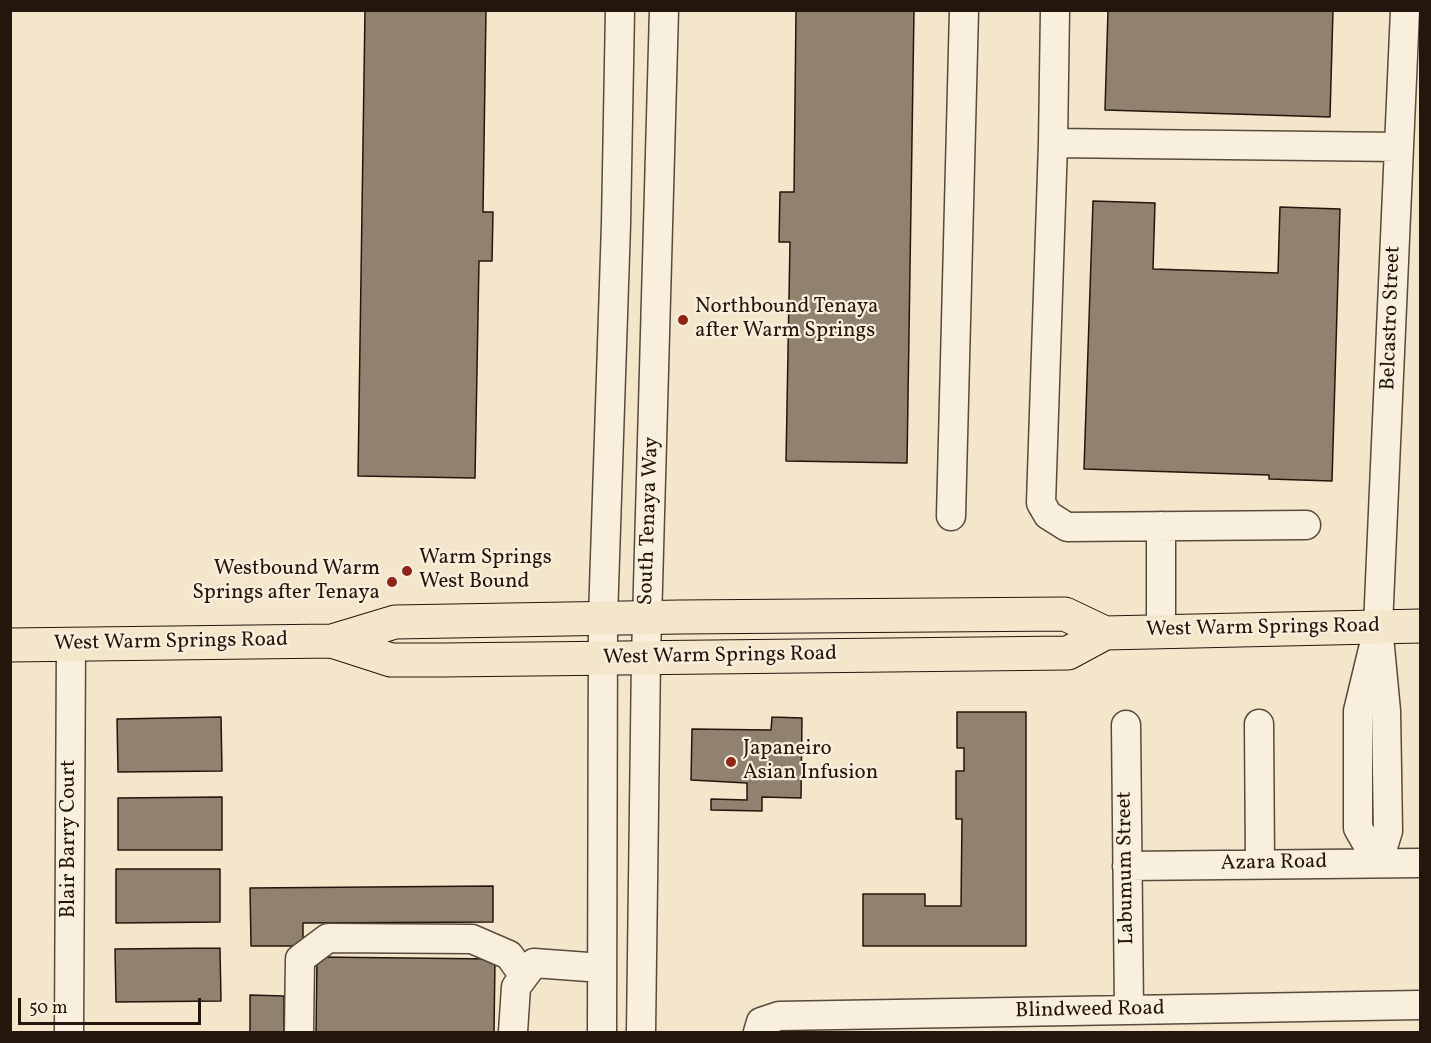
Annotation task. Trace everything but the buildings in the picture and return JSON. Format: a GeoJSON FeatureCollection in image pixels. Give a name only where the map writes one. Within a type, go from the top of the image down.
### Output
{"type":"FeatureCollection","features":[{"type":"Feature","properties":{"kind":"main road","name":"West Warm Springs Road"},"geometry":{"type":"LineString","coordinates":[[10,645],[332,640],[395,622],[603,618],[1065,614],[1105,633],[1420,626]]}},
{"type":"Feature","properties":{"kind":"main road","name":"West Warm Springs Road"},"geometry":{"type":"LineString","coordinates":[[332,640],[391,660],[646,658],[1068,654],[1105,633]]}},
{"type":"Feature","properties":{"kind":"street","name":"South Tenaya Way"},"geometry":{"type":"LineString","coordinates":[[602,1032],[603,618],[616,224],[620,10]]}},
{"type":"Feature","properties":{"kind":"street","name":"South Tenaya Way"},"geometry":{"type":"LineString","coordinates":[[641,1032],[646,658],[664,10]]}},
{"type":"Feature","properties":{"kind":"street"},"geometry":{"type":"LineString","coordinates":[[951,516],[964,10]]}},
{"type":"Feature","properties":{"kind":"street"},"geometry":{"type":"LineString","coordinates":[[1055,10],[1041,503],[1048,515],[1067,527],[1306,525]]}},
{"type":"Feature","properties":{"kind":"street","name":"Belcastro Street"},"geometry":{"type":"LineString","coordinates":[[1378,863],[1358,828],[1358,711],[1378,626],[1405,10]]}},
{"type":"Feature","properties":{"kind":"street"},"geometry":{"type":"LineString","coordinates":[[1053,143],[1399,147]]}},
{"type":"Feature","properties":{"kind":"street"},"geometry":{"type":"LineString","coordinates":[[1161,526],[1161,632]]}},
{"type":"Feature","properties":{"kind":"street","name":"Blair Barry Court"},"geometry":{"type":"LineString","coordinates":[[69,1032],[71,645]]}},
{"type":"Feature","properties":{"kind":"street"},"geometry":{"type":"LineString","coordinates":[[1259,724],[1260,864]]}},
{"type":"Feature","properties":{"kind":"street","name":"Labumum Street"},"geometry":{"type":"LineString","coordinates":[[1126,725],[1129,1010]]}},
{"type":"Feature","properties":{"kind":"street","name":"Azara Road"},"geometry":{"type":"LineString","coordinates":[[1127,866],[1420,863]]}},
{"type":"Feature","properties":{"kind":"street"},"geometry":{"type":"LineString","coordinates":[[299,1032],[300,959],[328,938],[472,939],[509,955],[524,976]]}},
{"type":"Feature","properties":{"kind":"street"},"geometry":{"type":"LineString","coordinates":[[513,1032],[516,987],[534,963],[602,968]]}},
{"type":"Feature","properties":{"kind":"street","name":"Blindweed Road"},"geometry":{"type":"LineString","coordinates":[[760,1027],[779,1016],[801,1015],[1420,1005]]}},
{"type":"Feature","properties":{"kind":"place","name":"Northbound Tenaya after Warm Springs"},"geometry":{"type":"Point","coordinates":[683,320]}},
{"type":"Feature","properties":{"kind":"place","name":"Warm Springs West Bound"},"geometry":{"type":"Point","coordinates":[407,571]}},
{"type":"Feature","properties":{"kind":"place","name":"Westbound Warm Springs after Tenaya"},"geometry":{"type":"Point","coordinates":[392,582]}},
{"type":"Feature","properties":{"kind":"place","name":"Japaneiro Asian Infusion"},"geometry":{"type":"Point","coordinates":[731,762]}}]}
